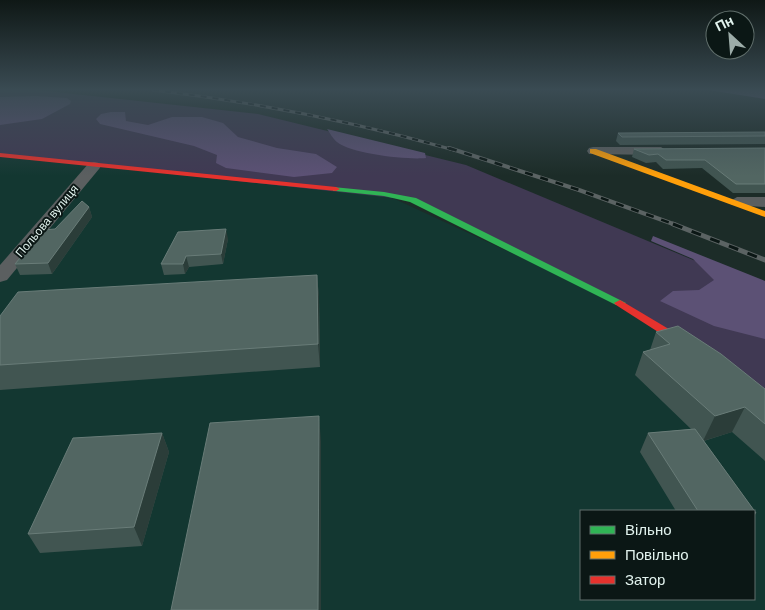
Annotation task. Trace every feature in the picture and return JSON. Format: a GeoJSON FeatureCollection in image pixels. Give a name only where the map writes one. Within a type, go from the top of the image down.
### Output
{"type":"FeatureCollection","features":[{"type":"Feature","properties":{"kind":"street"},"geometry":{"type":"LineString","coordinates":[[593,151],[669,151]]}},
{"type":"Feature","properties":{"kind":"street"},"geometry":{"type":"LineString","coordinates":[[593,151],[737,202],[765,214]]}},
{"type":"Feature","properties":{"kind":"street"},"geometry":{"type":"LineString","coordinates":[[0,155],[384,194],[413,200],[633,309],[707,358]]}},
{"type":"Feature","properties":{"kind":"street","name":"Польова вулиця"},"geometry":{"type":"LineString","coordinates":[[0,276],[94,166]]}},
{"type":"Feature","properties":{"kind":"street"},"geometry":{"type":"LineString","coordinates":[[737,202],[765,202]]}},
{"type":"Feature","properties":{"kind":"shaded area"},"geometry":{"type":"Polygon","coordinates":[[[0,118],[276,118],[466,165],[765,290],[765,397],[633,309],[413,200],[0,155],[0,118]]]}},
{"type":"Feature","properties":{"kind":"shaded area"},"geometry":{"type":"Polygon","coordinates":[[[0,118],[43,118],[42,119],[0,125],[0,118]]]}},
{"type":"Feature","properties":{"kind":"shaded area"},"geometry":{"type":"Polygon","coordinates":[[[126,118],[126,121],[148,125],[168,118],[207,118],[223,123],[238,137],[277,148],[316,154],[337,167],[332,173],[294,177],[226,168],[216,163],[217,155],[194,146],[100,124],[96,119],[126,118]]]}},
{"type":"Feature","properties":{"kind":"shaded area"},"geometry":{"type":"Polygon","coordinates":[[[327,129],[425,153],[426,158],[393,157],[355,150],[337,142],[327,129]]]}},
{"type":"Feature","properties":{"kind":"shaded area"},"geometry":{"type":"Polygon","coordinates":[[[0,155],[384,194],[633,309],[765,397],[765,610],[0,610],[0,155]]]}},
{"type":"Feature","properties":{"kind":"shaded area"},"geometry":{"type":"Polygon","coordinates":[[[653,236],[765,281],[765,339],[714,326],[660,301],[673,291],[699,290],[714,280],[693,259],[651,241],[653,236]]]}},
{"type":"Feature","properties":{"kind":"building"},"geometry":{"type":"Polygon","coordinates":[[[765,132],[765,136],[622,137],[618,133],[765,132]]]}},
{"type":"Feature","properties":{"kind":"building"},"geometry":{"type":"Polygon","coordinates":[[[765,148],[765,184],[736,184],[705,160],[666,160],[658,154],[649,155],[634,149],[765,148]]]}},
{"type":"Feature","properties":{"kind":"building"},"geometry":{"type":"Polygon","coordinates":[[[82,201],[89,207],[48,263],[15,264],[43,230],[55,229],[82,201]]]}},
{"type":"Feature","properties":{"kind":"building"},"geometry":{"type":"Polygon","coordinates":[[[226,229],[221,254],[186,256],[183,264],[161,264],[178,232],[226,229]]]}},
{"type":"Feature","properties":{"kind":"building"},"geometry":{"type":"Polygon","coordinates":[[[317,275],[318,344],[0,365],[0,316],[18,292],[317,275]]]}},
{"type":"Feature","properties":{"kind":"building"},"geometry":{"type":"Polygon","coordinates":[[[678,326],[721,354],[765,389],[765,424],[745,407],[715,416],[643,352],[670,344],[656,332],[678,326]]]}},
{"type":"Feature","properties":{"kind":"building"},"geometry":{"type":"Polygon","coordinates":[[[319,416],[318,610],[171,610],[210,423],[319,416]]]}},
{"type":"Feature","properties":{"kind":"building"},"geometry":{"type":"Polygon","coordinates":[[[695,429],[754,510],[697,510],[648,433],[695,429]]]}},
{"type":"Feature","properties":{"kind":"building"},"geometry":{"type":"Polygon","coordinates":[[[162,433],[134,527],[28,534],[73,438],[162,433]]]}},
{"type":"Feature","properties":{"kind":"railway"},"geometry":{"type":"LineString","coordinates":[[326,118],[380,130],[454,150]]}},
{"type":"Feature","properties":{"kind":"railway"},"geometry":{"type":"LineString","coordinates":[[449,148],[579,190],[676,225]]}},
{"type":"Feature","properties":{"kind":"railway"},"geometry":{"type":"LineString","coordinates":[[673,224],[765,260]]}},
{"type":"Feature","properties":{"kind":"traffic: fast"},"geometry":{"type":"LineString","coordinates":[[336,189],[384,194],[413,200],[620,303]]}},
{"type":"Feature","properties":{"kind":"traffic: slow"},"geometry":{"type":"LineString","coordinates":[[593,151],[765,214]]}},
{"type":"Feature","properties":{"kind":"traffic: jam"},"geometry":{"type":"LineString","coordinates":[[0,155],[336,189]]}},
{"type":"Feature","properties":{"kind":"traffic: jam"},"geometry":{"type":"LineString","coordinates":[[620,303],[695,350]]}}]}
